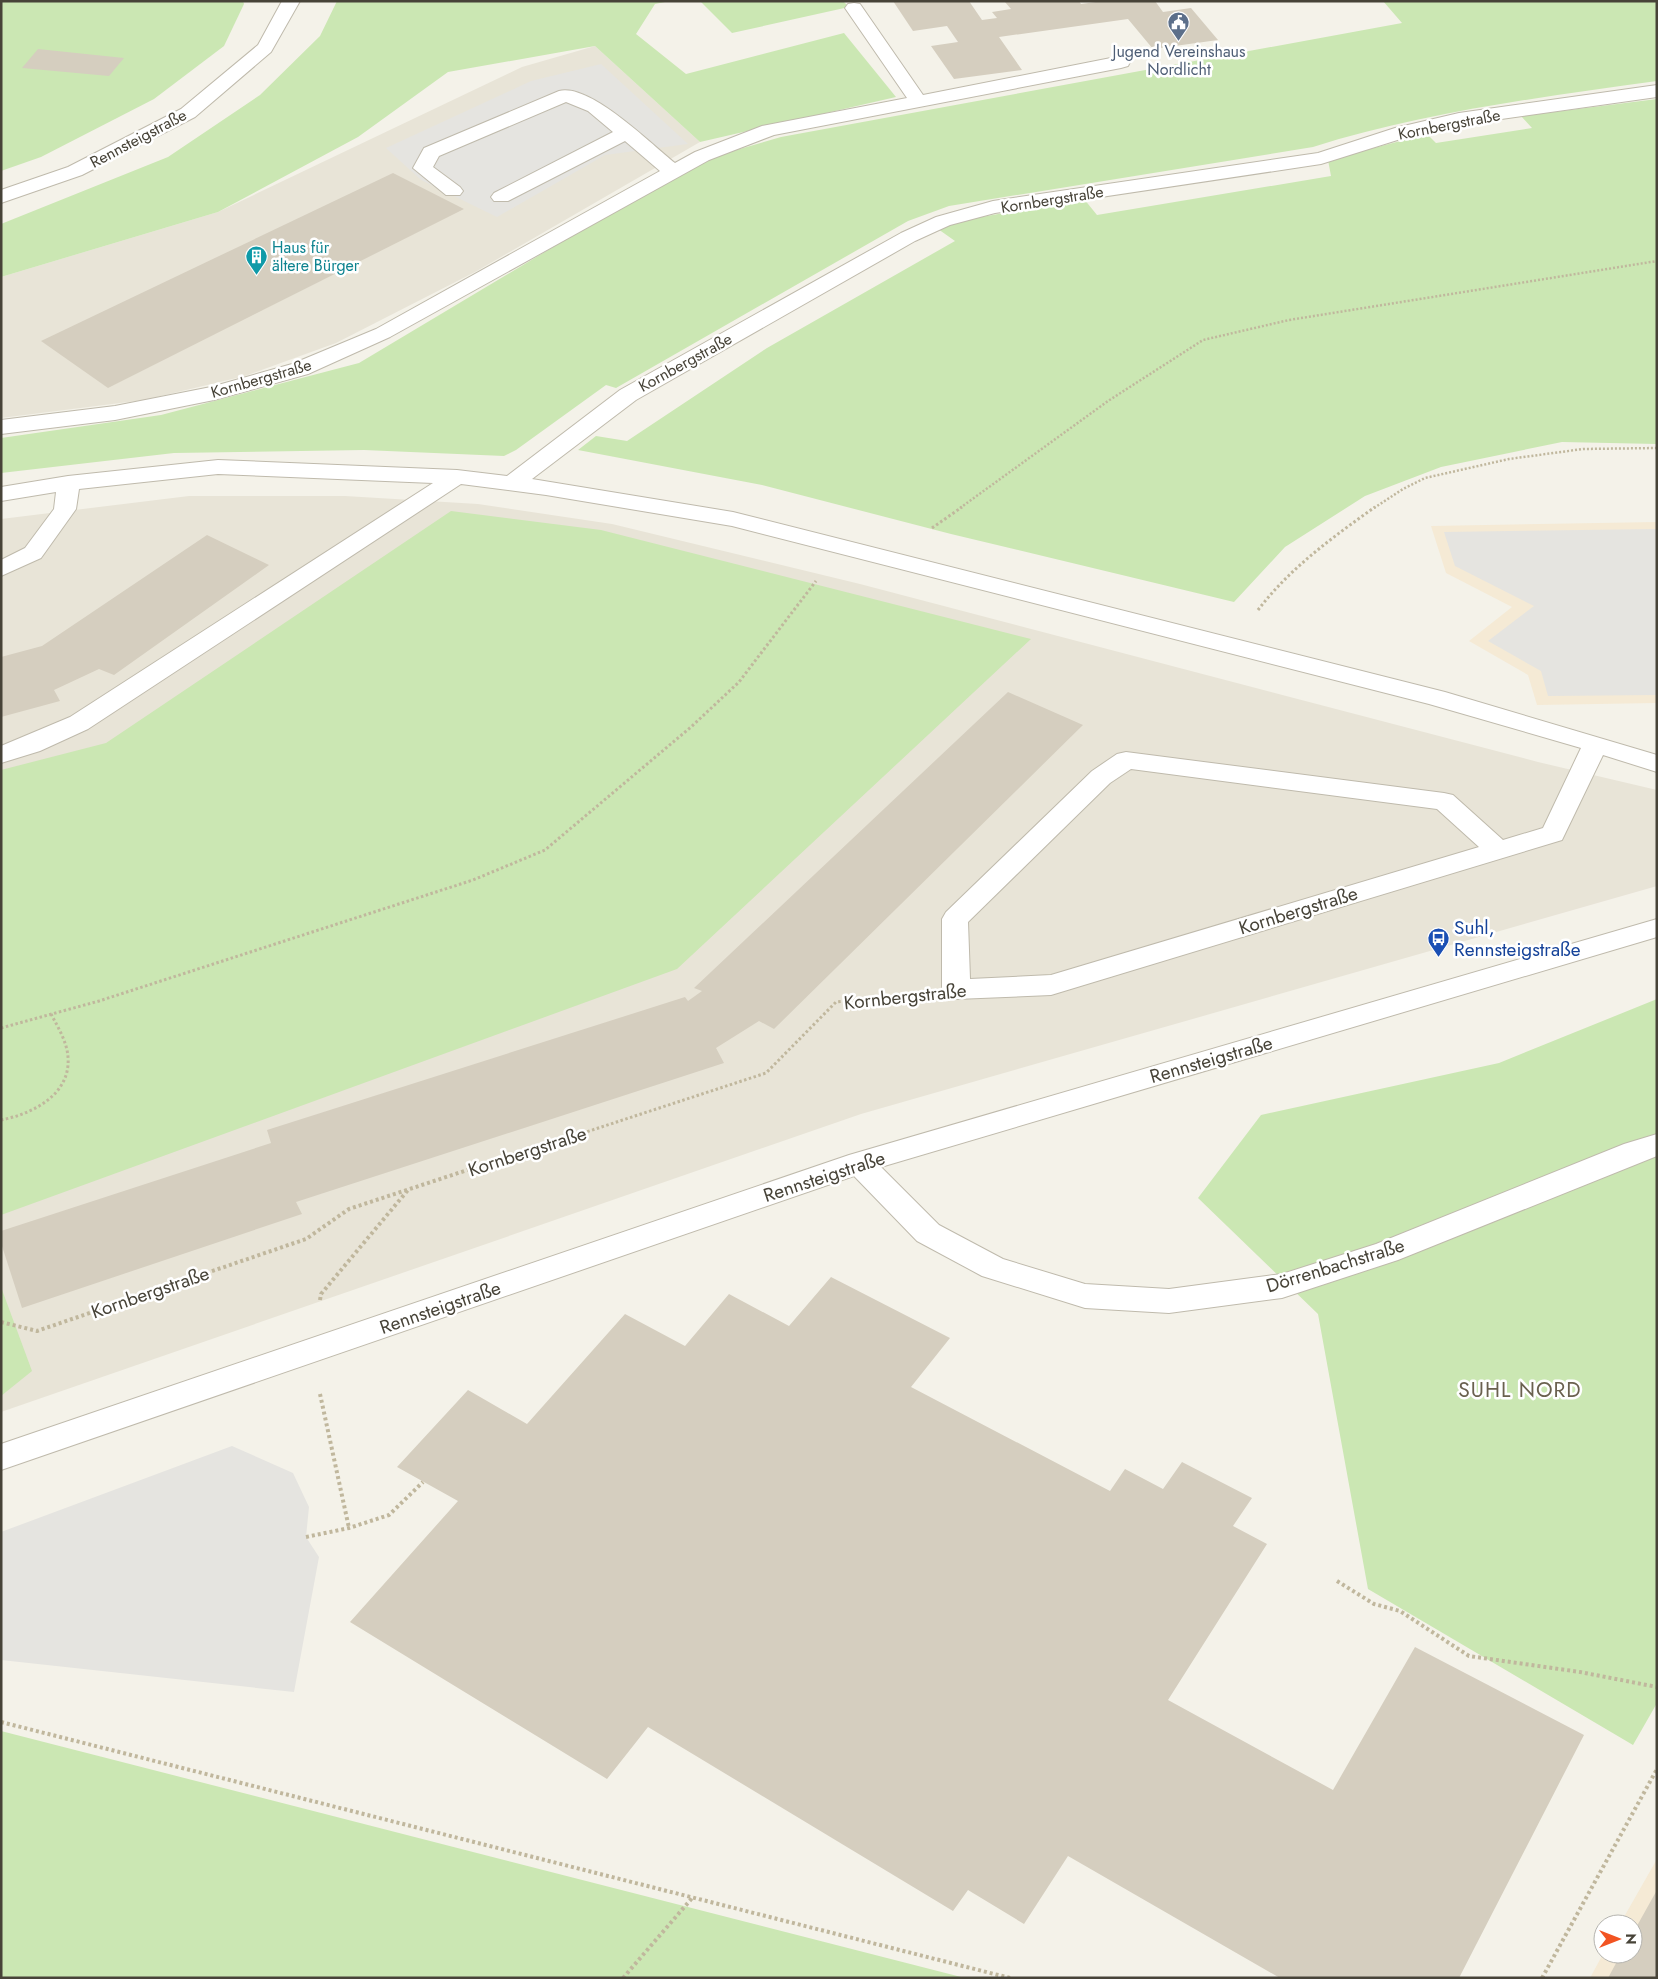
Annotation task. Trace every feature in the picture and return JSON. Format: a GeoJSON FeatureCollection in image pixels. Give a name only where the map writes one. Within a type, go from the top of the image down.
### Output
{"type":"FeatureCollection","features":[{"type":"Feature","properties":{"kind":"street","name":"Rennsteigstraße"},"geometry":{"type":"LineString","coordinates":[[1,196],[75,171],[188,113],[265,48],[291,1]]}},
{"type":"Feature","properties":{"kind":"street"},"geometry":{"type":"LineString","coordinates":[[854,8],[919,102]]}},
{"type":"Feature","properties":{"kind":"street","name":"Kornbergstraße"},"geometry":{"type":"LineString","coordinates":[[1,427],[115,414],[214,393],[300,369],[384,333],[672,171],[702,156],[769,130],[1121,62]]}},
{"type":"Feature","properties":{"kind":"street","name":"Kornbergstraße"},"geometry":{"type":"LineString","coordinates":[[514,483],[628,395],[908,237],[943,221],[993,207],[1322,158],[1402,132],[1458,119],[1657,92]]}},
{"type":"Feature","properties":{"kind":"street"},"geometry":{"type":"LineString","coordinates":[[453,191],[423,168],[431,152],[566,95],[595,107],[672,171]]}},
{"type":"Feature","properties":{"kind":"street"},"geometry":{"type":"LineString","coordinates":[[501,198],[626,133]]}},
{"type":"Feature","properties":{"kind":"street"},"geometry":{"type":"LineString","coordinates":[[1,494],[68,483],[218,467],[456,477],[514,483],[733,519],[1436,698],[1596,744],[1657,764]]}},
{"type":"Feature","properties":{"kind":"street"},"geometry":{"type":"LineString","coordinates":[[1,755],[31,745],[78,723],[456,477]]}},
{"type":"Feature","properties":{"kind":"street"},"geometry":{"type":"LineString","coordinates":[[1,569],[33,553],[65,509],[68,483]]}},
{"type":"Feature","properties":{"kind":"street","name":"Kornbergstraße"},"geometry":{"type":"LineString","coordinates":[[956,989],[1051,985],[1553,834],[1596,744]]}},
{"type":"Feature","properties":{"kind":"street"},"geometry":{"type":"LineString","coordinates":[[956,989],[955,919],[1101,777],[1126,760],[1444,801],[1498,850]]}},
{"type":"Feature","properties":{"kind":"street","name":"Rennsteigstraße"},"geometry":{"type":"LineString","coordinates":[[1,1457],[859,1163],[1657,928]]}},
{"type":"Feature","properties":{"kind":"street","name":"Dörrenbachstraße"},"geometry":{"type":"LineString","coordinates":[[859,1163],[928,1233],[993,1268],[1085,1296],[1169,1301],[1290,1283],[1386,1252],[1634,1152],[1657,1145]]}},
{"type":"Feature","properties":{"kind":"path"},"geometry":{"type":"LineString","coordinates":[[903,562],[927,531],[1108,400],[1203,340],[1288,320],[1657,260]]}},
{"type":"Feature","properties":{"kind":"path"},"geometry":{"type":"LineString","coordinates":[[1234,647],[1275,587],[1383,502],[1421,480],[1486,463],[1556,452],[1616,445],[1657,448]]}},
{"type":"Feature","properties":{"kind":"path"},"geometry":{"type":"LineString","coordinates":[[1,1028],[52,1014],[473,880],[545,850],[690,727],[739,682],[843,547]]}},
{"type":"Feature","properties":{"kind":"path","name":"Kornbergstraße"},"geometry":{"type":"LineString","coordinates":[[1,1322],[36,1331],[306,1239],[349,1209],[766,1073],[836,1002],[956,989]]}},
{"type":"Feature","properties":{"kind":"path"},"geometry":{"type":"LineString","coordinates":[[1,1120],[22,1116],[40,1107],[57,1091],[66,1076],[68,1058],[64,1040],[52,1014]]}},
{"type":"Feature","properties":{"kind":"path"},"geometry":{"type":"LineString","coordinates":[[349,1528],[310,1352],[321,1294],[408,1189]]}},
{"type":"Feature","properties":{"kind":"path"},"geometry":{"type":"LineString","coordinates":[[306,1537],[349,1528],[389,1515],[424,1482]]}},
{"type":"Feature","properties":{"kind":"path"},"geometry":{"type":"LineString","coordinates":[[1337,1581],[1374,1604],[1400,1611],[1469,1656],[1580,1672],[1657,1687]]}},
{"type":"Feature","properties":{"kind":"path"},"geometry":{"type":"LineString","coordinates":[[1,1722],[1010,1978]]}},
{"type":"Feature","properties":{"kind":"path"},"geometry":{"type":"LineString","coordinates":[[1542,1978],[1657,1769]]}},
{"type":"Feature","properties":{"kind":"path"},"geometry":{"type":"LineString","coordinates":[[623,1978],[693,1897]]}},
{"type":"Feature","properties":{"kind":"shaded area"},"geometry":{"type":"Polygon","coordinates":[[[595,46],[700,142],[475,272],[336,343],[245,376],[144,400],[1,418],[1,277],[218,212],[522,67],[595,46]]]}},
{"type":"Feature","properties":{"kind":"shaded area"},"geometry":{"type":"Polygon","coordinates":[[[601,64],[688,144],[605,155],[497,217],[421,180],[386,148],[531,81],[601,64]]]}},
{"type":"Feature","properties":{"kind":"shaded area"},"geometry":{"type":"Polygon","coordinates":[[[189,496],[345,496],[478,504],[612,524],[860,584],[1538,762],[1657,790],[1657,886],[861,1114],[1,1412],[1,519],[189,496]]]}},
{"type":"Feature","properties":{"kind":"shaded area"},"geometry":{"type":"Polygon","coordinates":[[[1657,522],[1657,703],[1537,705],[1528,675],[1469,641],[1512,607],[1446,573],[1431,526],[1657,522]]]}},
{"type":"Feature","properties":{"kind":"shaded area"},"geometry":{"type":"Polygon","coordinates":[[[1657,529],[1657,695],[1548,696],[1541,671],[1488,641],[1534,606],[1455,566],[1444,532],[1657,529]]]}},
{"type":"Feature","properties":{"kind":"shaded area"},"geometry":{"type":"Polygon","coordinates":[[[232,1446],[293,1473],[309,1507],[306,1537],[319,1557],[294,1692],[1,1660],[1,1532],[232,1446]]]}},
{"type":"Feature","properties":{"kind":"shaded area"},"geometry":{"type":"Polygon","coordinates":[[[1657,1859],[1657,1978],[1590,1978],[1598,1964],[1643,1964],[1643,1914],[1626,1914],[1657,1859]]]}},
{"type":"Feature","properties":{"kind":"green space"},"geometry":{"type":"Polygon","coordinates":[[[1,1],[243,1],[244,4],[224,46],[154,99],[41,157],[1,171],[1,1]]]}},
{"type":"Feature","properties":{"kind":"green space"},"geometry":{"type":"Polygon","coordinates":[[[337,1],[670,1],[655,4],[636,34],[686,74],[844,33],[896,97],[700,142],[595,46],[448,72],[358,137],[218,212],[1,277],[1,224],[168,157],[260,95],[320,36],[337,1]]]}},
{"type":"Feature","properties":{"kind":"green space"},"geometry":{"type":"Polygon","coordinates":[[[843,1],[849,7],[732,33],[701,2],[843,1]]]}},
{"type":"Feature","properties":{"kind":"green space"},"geometry":{"type":"Polygon","coordinates":[[[1383,1],[1657,1],[1657,81],[1440,115],[1397,124],[1313,147],[949,206],[908,221],[616,388],[606,385],[516,450],[504,456],[364,450],[174,453],[1,473],[1,438],[161,415],[359,363],[605,216],[719,155],[781,137],[1402,23],[1383,1]]]}},
{"type":"Feature","properties":{"kind":"green space"},"geometry":{"type":"Polygon","coordinates":[[[1657,99],[1657,444],[1562,442],[1441,467],[1365,496],[1285,547],[1234,602],[951,534],[762,485],[578,450],[596,436],[627,441],[767,348],[955,241],[938,229],[970,219],[1084,199],[1097,215],[1331,176],[1328,160],[1427,134],[1436,143],[1532,128],[1521,116],[1657,99]]]}},
{"type":"Feature","properties":{"kind":"green space"},"geometry":{"type":"Polygon","coordinates":[[[451,511],[601,530],[1031,639],[677,969],[1,1215],[1,770],[106,743],[451,511]]]}},
{"type":"Feature","properties":{"kind":"green space"},"geometry":{"type":"Polygon","coordinates":[[[1657,999],[1657,1703],[1633,1745],[1368,1589],[1318,1314],[1198,1198],[1261,1115],[1499,1063],[1657,999]]]}},
{"type":"Feature","properties":{"kind":"green space"},"geometry":{"type":"Polygon","coordinates":[[[1,1287],[32,1371],[1,1396],[1,1287]]]}},
{"type":"Feature","properties":{"kind":"green space"},"geometry":{"type":"Polygon","coordinates":[[[1,1731],[965,1978],[1,1978],[1,1731]]]}},
{"type":"Feature","properties":{"kind":"building","name":"Jugend Vereinshaus Nordlicht"},"geometry":{"type":"Polygon","coordinates":[[[893,1],[969,1],[982,20],[997,18],[992,12],[1011,9],[1005,2],[1011,1],[1079,1],[1081,4],[1103,1],[1155,1],[1163,12],[1191,8],[1218,40],[1153,49],[1128,19],[999,37],[1022,70],[954,79],[931,46],[958,42],[947,26],[913,31],[893,1]]]}},
{"type":"Feature","properties":{"kind":"building"},"geometry":{"type":"Polygon","coordinates":[[[38,49],[124,58],[109,76],[22,68],[38,49]]]}},
{"type":"Feature","properties":{"kind":"building","name":"Haus für ältere Bürger"},"geometry":{"type":"Polygon","coordinates":[[[393,173],[464,209],[108,388],[41,341],[393,173]]]}},
{"type":"Feature","properties":{"kind":"building"},"geometry":{"type":"Polygon","coordinates":[[[207,535],[269,565],[114,675],[99,669],[54,690],[60,701],[1,717],[1,657],[42,646],[207,535]]]}},
{"type":"Feature","properties":{"kind":"building"},"geometry":{"type":"Polygon","coordinates":[[[1008,692],[1083,725],[774,1029],[759,1021],[716,1048],[724,1063],[296,1202],[302,1214],[22,1308],[1,1243],[1,1231],[271,1143],[267,1130],[685,997],[688,1001],[702,991],[694,988],[1008,692]]]}},
{"type":"Feature","properties":{"kind":"building"},"geometry":{"type":"Polygon","coordinates":[[[831,1277],[950,1338],[911,1387],[1110,1491],[1125,1469],[1163,1489],[1182,1462],[1252,1498],[1233,1526],[1267,1544],[1168,1700],[1333,1790],[1415,1647],[1584,1735],[1459,1978],[1280,1978],[1068,1856],[1024,1924],[968,1890],[953,1911],[648,1727],[607,1779],[350,1622],[458,1501],[397,1467],[468,1390],[527,1424],[625,1314],[685,1346],[729,1294],[789,1326],[831,1277]]]}},
{"type":"Feature","properties":{"kind":"building"},"geometry":{"type":"Polygon","coordinates":[[[1657,1890],[1657,1978],[1608,1978],[1616,1964],[1643,1964],[1643,1915],[1657,1890]]]}},
{"type":"Feature","properties":{"kind":"place","name":"Jugend Vereinshaus Nordlicht"},"geometry":{"type":"Point","coordinates":[1179,41]}},
{"type":"Feature","properties":{"kind":"place","name":"Haus für ältere Bürger"},"geometry":{"type":"Point","coordinates":[256,275]}},
{"type":"Feature","properties":{"kind":"place","name":"Suhl, Rennsteigstraße"},"geometry":{"type":"Point","coordinates":[1438,957]}},
{"type":"Feature","properties":{"kind":"district","name":"SUHL NORD"},"geometry":{"type":"Point","coordinates":[1520,1390]}}]}
